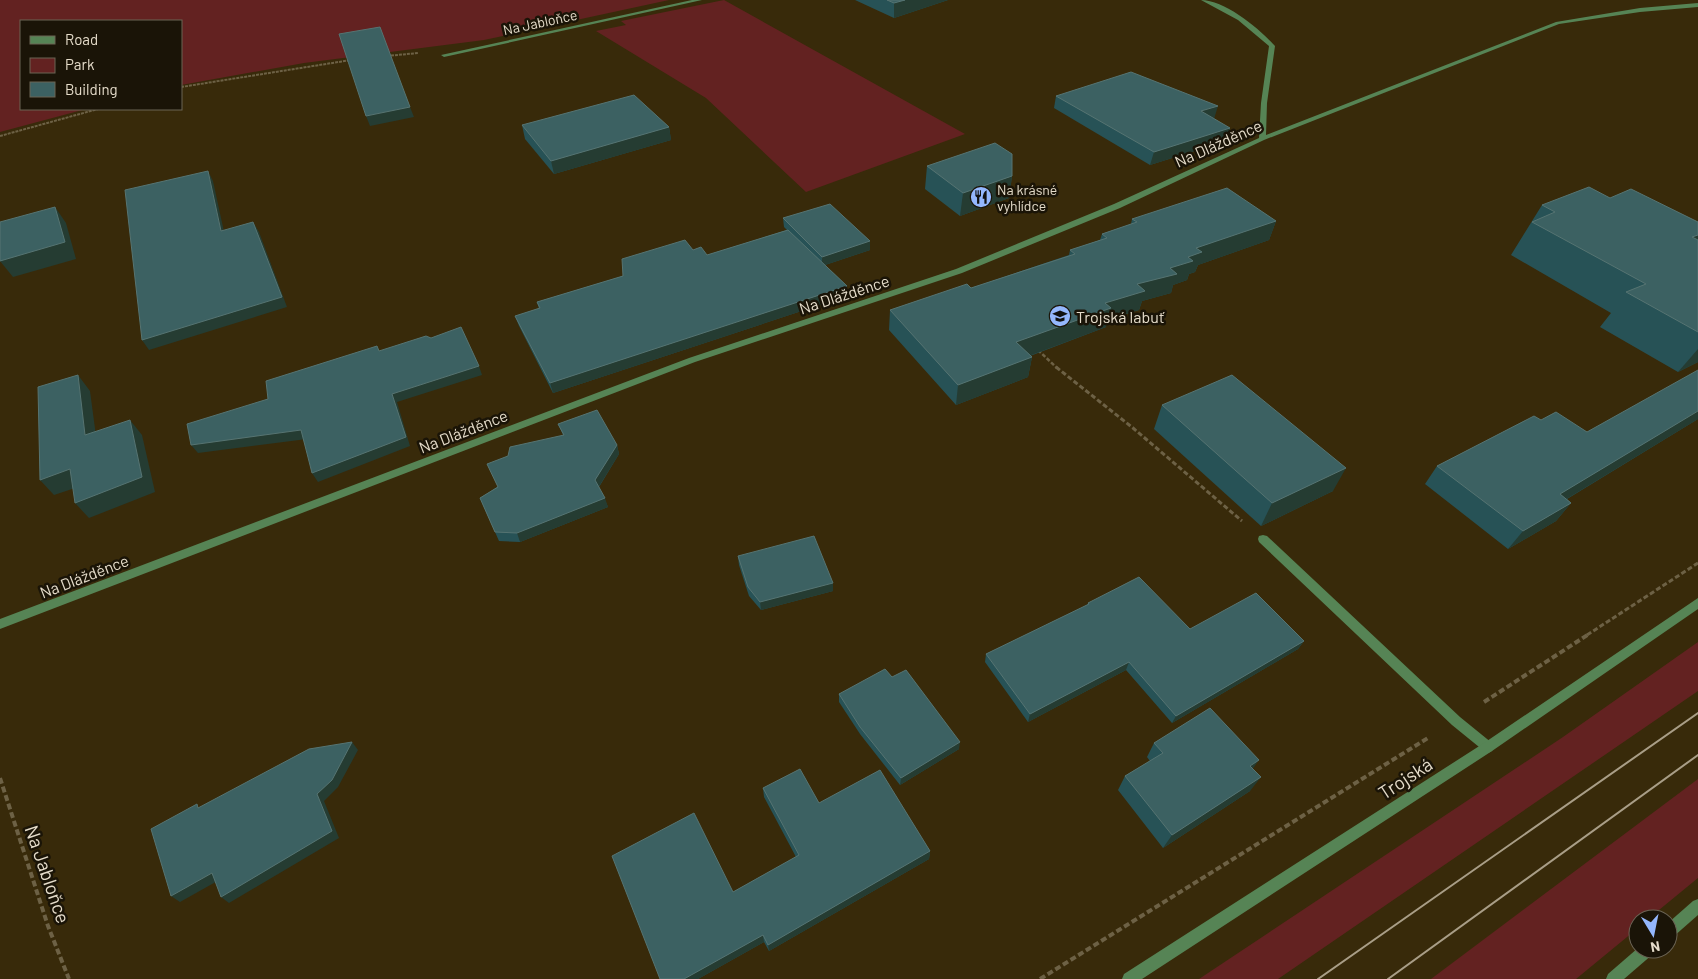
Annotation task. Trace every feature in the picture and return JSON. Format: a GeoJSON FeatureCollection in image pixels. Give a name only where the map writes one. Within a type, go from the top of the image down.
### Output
{"type":"FeatureCollection","features":[{"type":"Feature","properties":{"kind":"street","name":"Na Jabloňce"},"geometry":{"type":"LineString","coordinates":[[444,55],[699,0]]}},
{"type":"Feature","properties":{"kind":"street"},"geometry":{"type":"LineString","coordinates":[[1204,0],[1225,8],[1272,46],[1264,103],[1262,139]]}},
{"type":"Feature","properties":{"kind":"street"},"geometry":{"type":"LineString","coordinates":[[1225,8],[1230,0]]}},
{"type":"Feature","properties":{"kind":"street","name":"Na Dlážděnce"},"geometry":{"type":"LineString","coordinates":[[0,624],[692,360],[959,272],[1117,206],[1262,139],[1558,23],[1640,10],[1698,5]]}},
{"type":"Feature","properties":{"kind":"street"},"geometry":{"type":"LineString","coordinates":[[1264,539],[1456,721],[1488,747]]}},
{"type":"Feature","properties":{"kind":"street","name":"Trojská"},"geometry":{"type":"LineString","coordinates":[[1129,979],[1488,747],[1698,603]]}},
{"type":"Feature","properties":{"kind":"street"},"geometry":{"type":"LineString","coordinates":[[1678,923],[1698,906]]}},
{"type":"Feature","properties":{"kind":"street"},"geometry":{"type":"LineString","coordinates":[[1613,979],[1636,959]]}},
{"type":"Feature","properties":{"kind":"path"},"geometry":{"type":"LineString","coordinates":[[386,56],[424,52]]}},
{"type":"Feature","properties":{"kind":"path"},"geometry":{"type":"LineString","coordinates":[[182,88],[230,78],[357,60]]}},
{"type":"Feature","properties":{"kind":"path"},"geometry":{"type":"LineString","coordinates":[[0,136],[94,110]]}},
{"type":"Feature","properties":{"kind":"path"},"geometry":{"type":"LineString","coordinates":[[1033,344],[1058,369],[1133,428],[1264,539]]}},
{"type":"Feature","properties":{"kind":"path"},"geometry":{"type":"LineString","coordinates":[[1040,979],[1456,721],[1698,563]]}},
{"type":"Feature","properties":{"kind":"path","name":"Na Jabloňce"},"geometry":{"type":"LineString","coordinates":[[0,778],[48,926],[69,979]]}},
{"type":"Feature","properties":{"kind":"green space"},"geometry":{"type":"Polygon","coordinates":[[[0,0],[669,0],[484,40],[304,63],[182,85],[182,20],[20,20],[20,110],[82,110],[0,132],[0,0]]]}},
{"type":"Feature","properties":{"kind":"green space"},"geometry":{"type":"Polygon","coordinates":[[[724,0],[965,134],[806,192],[706,98],[596,31],[626,25],[621,21],[724,0]]]}},
{"type":"Feature","properties":{"kind":"green space"},"geometry":{"type":"Polygon","coordinates":[[[1698,642],[1698,691],[1278,979],[1199,979],[1563,737],[1698,642]]]}},
{"type":"Feature","properties":{"kind":"green space"},"geometry":{"type":"Polygon","coordinates":[[[1698,779],[1698,878],[1660,909],[1628,909],[1628,936],[1576,979],[1431,979],[1698,779]]]}},
{"type":"Feature","properties":{"kind":"building"},"geometry":{"type":"Polygon","coordinates":[[[887,0],[905,0],[894,3],[887,0]]]}},
{"type":"Feature","properties":{"kind":"building"},"geometry":{"type":"Polygon","coordinates":[[[380,27],[410,107],[366,116],[339,34],[380,27]]]}},
{"type":"Feature","properties":{"kind":"building"},"geometry":{"type":"Polygon","coordinates":[[[1131,72],[1218,106],[1201,111],[1230,128],[1154,152],[1056,96],[1131,72]]]}},
{"type":"Feature","properties":{"kind":"building"},"geometry":{"type":"Polygon","coordinates":[[[634,95],[669,127],[551,161],[522,125],[634,95]]]}},
{"type":"Feature","properties":{"kind":"building"},"geometry":{"type":"Polygon","coordinates":[[[995,143],[1012,154],[1012,176],[963,193],[927,166],[995,143]]]}},
{"type":"Feature","properties":{"kind":"building"},"geometry":{"type":"Polygon","coordinates":[[[208,171],[221,231],[253,222],[282,297],[142,340],[125,190],[208,171]]]}},
{"type":"Feature","properties":{"kind":"building"},"geometry":{"type":"Polygon","coordinates":[[[1589,187],[1610,198],[1631,189],[1698,222],[1698,235],[1692,237],[1698,240],[1698,332],[1626,292],[1646,284],[1532,222],[1555,212],[1542,205],[1589,187]]]}},
{"type":"Feature","properties":{"kind":"building"},"geometry":{"type":"Polygon","coordinates":[[[1227,188],[1276,221],[1196,248],[1202,252],[1188,257],[1193,261],[1170,268],[1177,274],[1137,284],[1145,291],[1105,303],[1111,308],[1016,342],[1032,357],[958,385],[890,310],[967,284],[971,288],[1075,254],[1070,250],[1107,238],[1102,234],[1137,222],[1132,219],[1227,188]]]}},
{"type":"Feature","properties":{"kind":"building"},"geometry":{"type":"Polygon","coordinates":[[[830,204],[870,241],[822,257],[783,218],[830,204]]]}},
{"type":"Feature","properties":{"kind":"building"},"geometry":{"type":"Polygon","coordinates":[[[55,207],[65,242],[0,261],[0,222],[55,207]]]}},
{"type":"Feature","properties":{"kind":"building"},"geometry":{"type":"Polygon","coordinates":[[[788,230],[847,286],[550,383],[515,316],[540,308],[537,302],[623,276],[622,259],[685,240],[693,250],[701,247],[707,255],[788,230]]]}},
{"type":"Feature","properties":{"kind":"building"},"geometry":{"type":"Polygon","coordinates":[[[461,327],[479,366],[392,394],[406,437],[312,473],[301,430],[191,445],[187,424],[268,399],[266,381],[377,346],[379,351],[426,336],[431,338],[461,327]]]}},
{"type":"Feature","properties":{"kind":"building"},"geometry":{"type":"Polygon","coordinates":[[[1698,370],[1698,411],[1560,494],[1571,503],[1523,531],[1437,466],[1534,416],[1541,420],[1556,412],[1587,432],[1698,370]]]}},
{"type":"Feature","properties":{"kind":"building"},"geometry":{"type":"Polygon","coordinates":[[[78,375],[85,435],[130,420],[142,477],[75,503],[70,469],[40,480],[38,387],[78,375]]]}},
{"type":"Feature","properties":{"kind":"building"},"geometry":{"type":"Polygon","coordinates":[[[1232,375],[1346,468],[1272,503],[1162,405],[1232,375]]]}},
{"type":"Feature","properties":{"kind":"building"},"geometry":{"type":"Polygon","coordinates":[[[597,410],[617,445],[595,480],[605,498],[517,533],[495,532],[480,498],[498,487],[487,464],[508,456],[510,447],[564,435],[558,424],[597,410]]]}},
{"type":"Feature","properties":{"kind":"building"},"geometry":{"type":"Polygon","coordinates":[[[814,536],[833,583],[760,602],[748,587],[738,556],[814,536]]]}},
{"type":"Feature","properties":{"kind":"building"},"geometry":{"type":"Polygon","coordinates":[[[1139,577],[1190,629],[1256,593],[1304,641],[1176,716],[1129,662],[1030,714],[986,654],[1089,604],[1139,577]]]}},
{"type":"Feature","properties":{"kind":"building"},"geometry":{"type":"Polygon","coordinates":[[[885,669],[892,677],[906,670],[960,742],[901,778],[860,727],[839,694],[885,669]]]}},
{"type":"Feature","properties":{"kind":"building"},"geometry":{"type":"Polygon","coordinates":[[[1210,708],[1259,760],[1250,766],[1261,777],[1172,835],[1125,776],[1163,753],[1154,743],[1210,708]]]}},
{"type":"Feature","properties":{"kind":"building"},"geometry":{"type":"Polygon","coordinates":[[[352,742],[332,780],[317,794],[332,831],[221,897],[212,873],[171,896],[151,829],[197,804],[198,808],[309,749],[352,742]]]}},
{"type":"Feature","properties":{"kind":"building"},"geometry":{"type":"Polygon","coordinates":[[[800,769],[819,803],[880,770],[930,851],[768,945],[763,935],[684,979],[660,979],[612,856],[694,813],[733,892],[799,855],[763,788],[800,769]]]}},
{"type":"Feature","properties":{"kind":"tram line"},"geometry":{"type":"LineString","coordinates":[[1318,979],[1698,713]]}},
{"type":"Feature","properties":{"kind":"tram line"},"geometry":{"type":"LineString","coordinates":[[1388,979],[1698,755]]}},
{"type":"Feature","properties":{"kind":"place","name":"Na krásné vyhlídce"},"geometry":{"type":"Point","coordinates":[981,197]}},
{"type":"Feature","properties":{"kind":"place","name":"Trojská labuť"},"geometry":{"type":"Point","coordinates":[1060,316]}}]}
